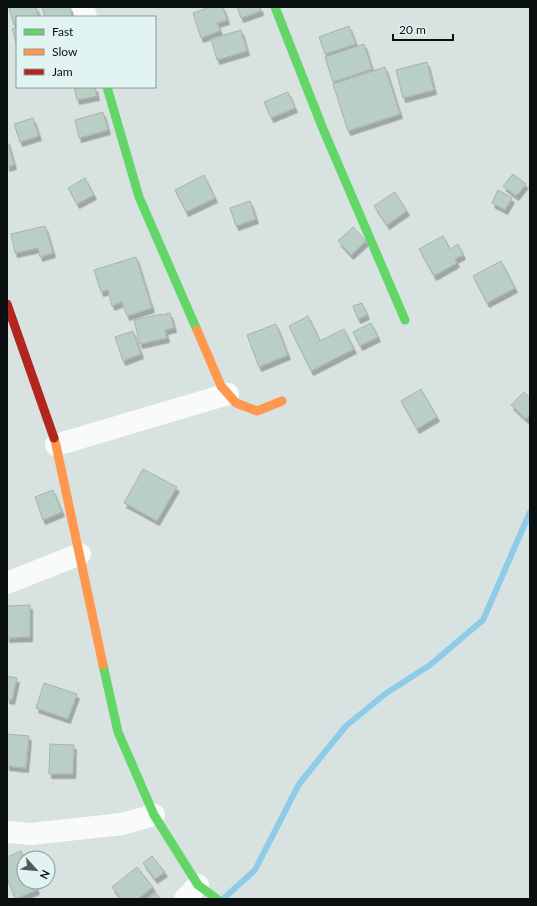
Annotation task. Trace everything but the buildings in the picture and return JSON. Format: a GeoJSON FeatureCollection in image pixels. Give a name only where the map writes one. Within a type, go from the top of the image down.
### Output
{"type":"FeatureCollection","features":[{"type":"Feature","properties":{"kind":"street"},"geometry":{"type":"LineString","coordinates":[[275,7],[323,129],[405,320]]}},
{"type":"Feature","properties":{"kind":"street"},"geometry":{"type":"LineString","coordinates":[[107,88],[139,197],[221,386],[236,403],[257,411],[282,401]]}},
{"type":"Feature","properties":{"kind":"street"},"geometry":{"type":"LineString","coordinates":[[7,304],[56,444],[118,732],[154,815],[203,894]]}},
{"type":"Feature","properties":{"kind":"street"},"geometry":{"type":"LineString","coordinates":[[56,444],[228,394]]}},
{"type":"Feature","properties":{"kind":"street"},"geometry":{"type":"LineString","coordinates":[[7,583],[80,554]]}},
{"type":"Feature","properties":{"kind":"street"},"geometry":{"type":"LineString","coordinates":[[7,832],[31,834],[115,825],[154,815]]}},
{"type":"Feature","properties":{"kind":"waterway"},"geometry":{"type":"LineString","coordinates":[[223,899],[255,870],[299,784],[346,726],[385,694],[430,665],[483,620],[530,512]]}},
{"type":"Feature","properties":{"kind":"traffic: fast"},"geometry":{"type":"LineString","coordinates":[[275,7],[323,129],[405,320]]}},
{"type":"Feature","properties":{"kind":"traffic: fast"},"geometry":{"type":"LineString","coordinates":[[107,88],[139,197],[197,330]]}},
{"type":"Feature","properties":{"kind":"traffic: fast"},"geometry":{"type":"LineString","coordinates":[[103,665],[118,732],[154,815],[198,885],[217,899]]}},
{"type":"Feature","properties":{"kind":"traffic: slow"},"geometry":{"type":"LineString","coordinates":[[197,330],[221,386],[236,403],[257,411],[282,401]]}},
{"type":"Feature","properties":{"kind":"traffic: slow"},"geometry":{"type":"LineString","coordinates":[[54,438],[103,665]]}},
{"type":"Feature","properties":{"kind":"traffic: jam"},"geometry":{"type":"LineString","coordinates":[[7,304],[54,438]]}}]}
